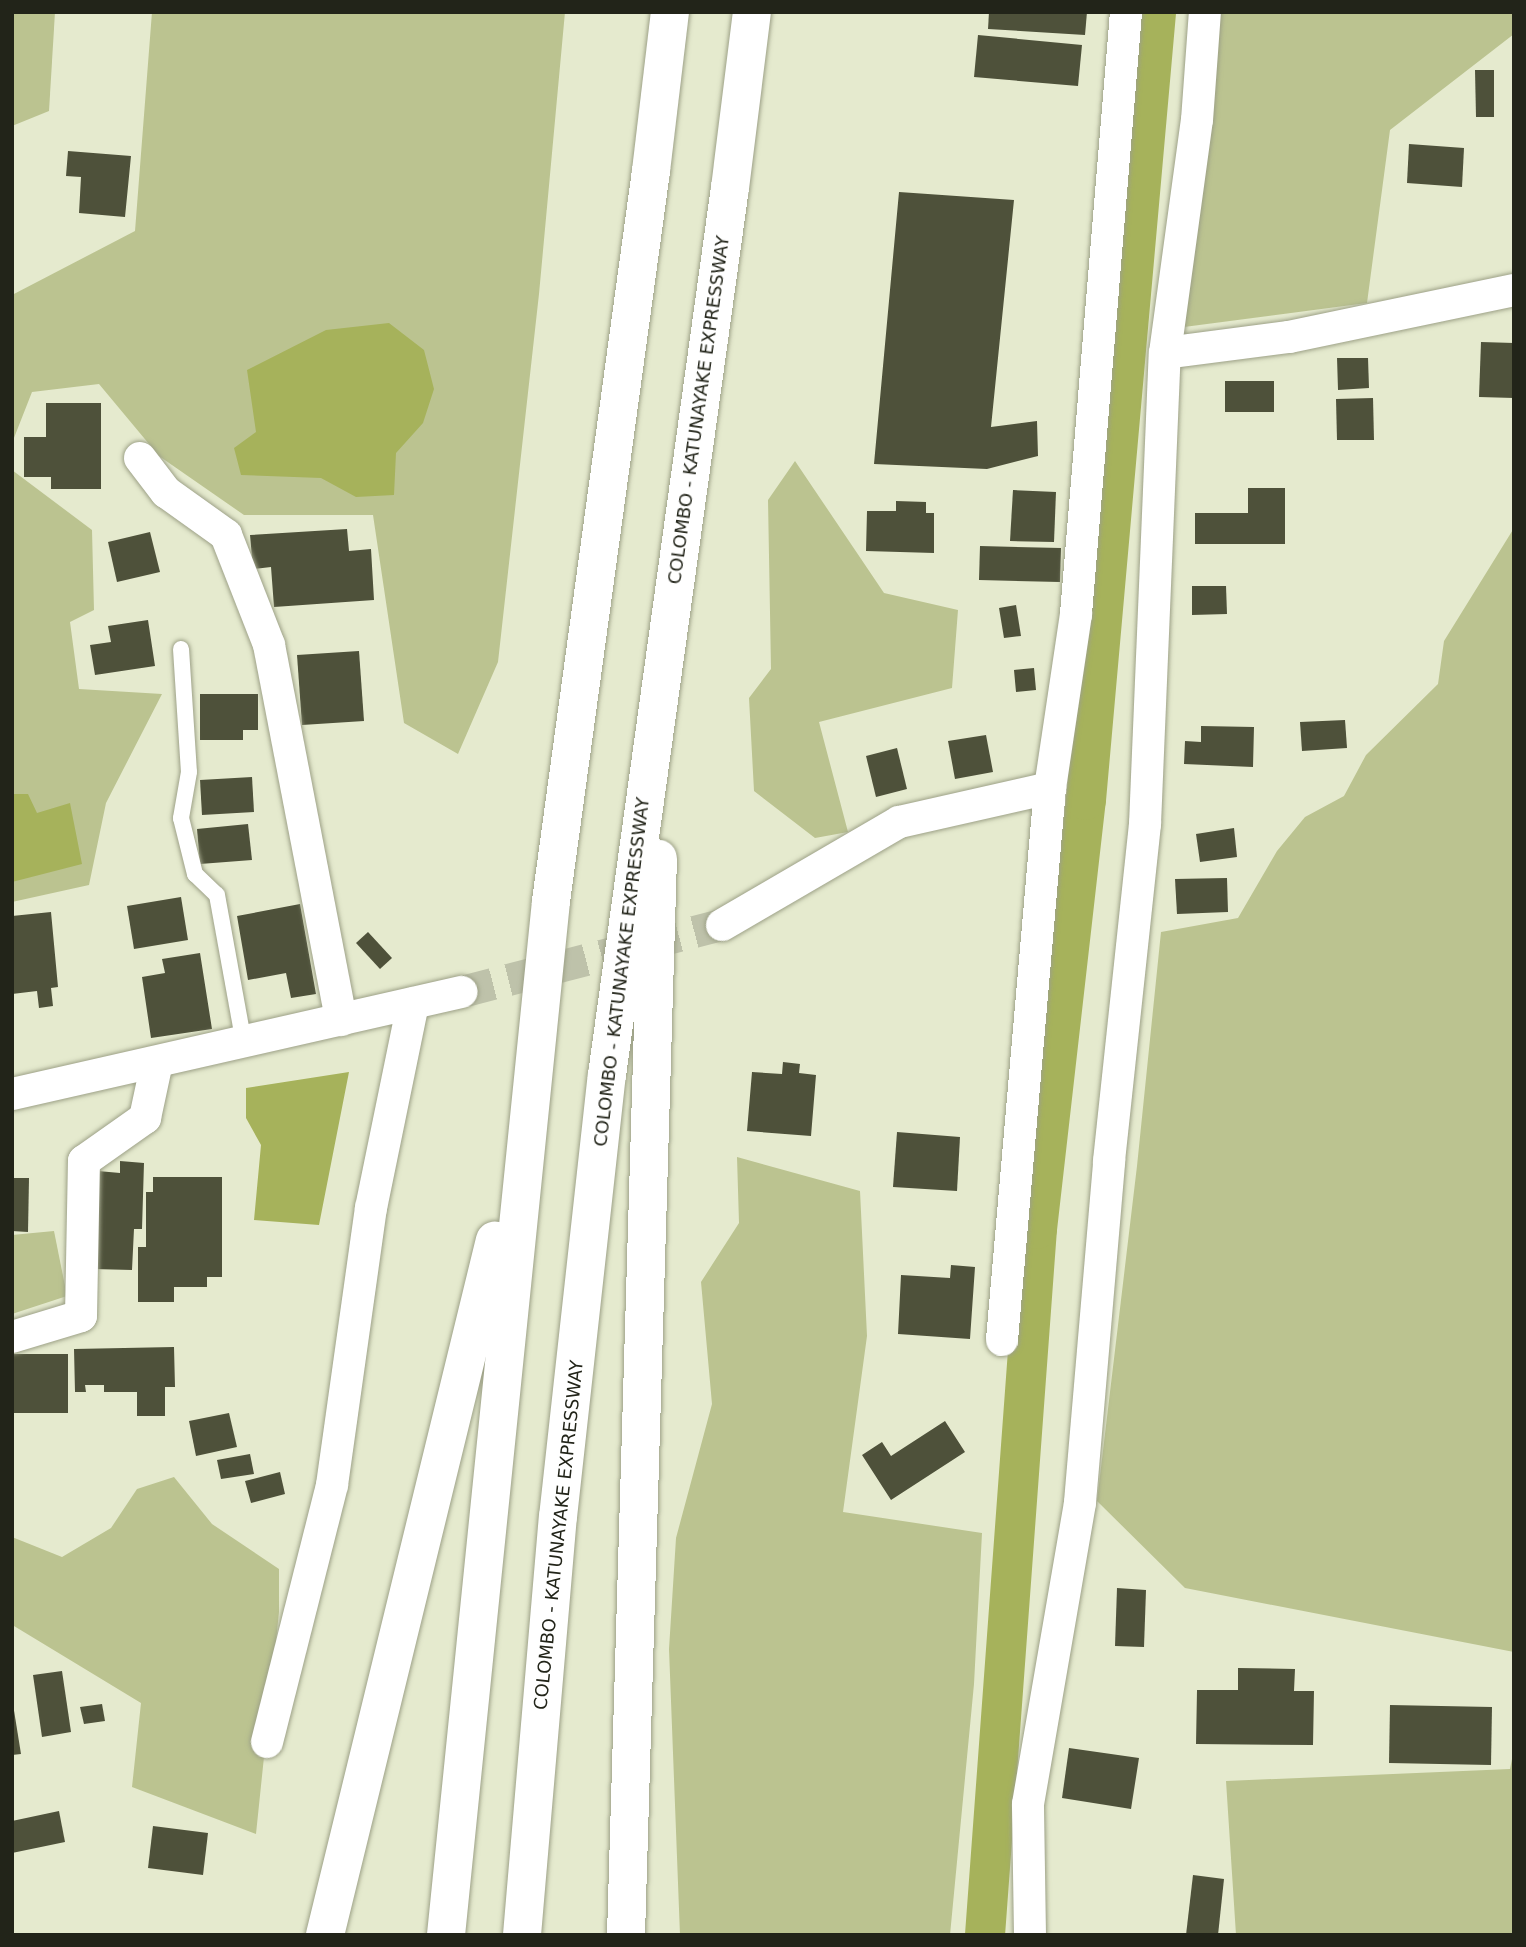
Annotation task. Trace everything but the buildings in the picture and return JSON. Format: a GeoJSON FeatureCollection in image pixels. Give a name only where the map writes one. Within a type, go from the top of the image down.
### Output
{"type":"FeatureCollection","features":[{"type":"Feature","properties":{"kind":"highway"},"geometry":{"type":"LineString","coordinates":[[446,1935],[551,901],[670,12]]}},
{"type":"Feature","properties":{"kind":"highway","name":"COLOMBO - KATUNAYAKE EXPRESSWAY"},"geometry":{"type":"LineString","coordinates":[[522,1935],[558,1517],[604,1102],[752,12]]}},
{"type":"Feature","properties":{"kind":"highway"},"geometry":{"type":"LineString","coordinates":[[626,1935],[664,656]]}},
{"type":"Feature","properties":{"kind":"highway"},"geometry":{"type":"LineString","coordinates":[[325,1935],[529,1105]]}},
{"type":"Feature","properties":{"kind":"street"},"geometry":{"type":"LineString","coordinates":[[1002,1340],[1050,788],[1076,614],[1126,12]]}},
{"type":"Feature","properties":{"kind":"street"},"geometry":{"type":"LineString","coordinates":[[1030,1935],[1028,1804],[1080,1502],[1109,1161],[1145,824],[1165,353],[1197,120],[1205,12]]}},
{"type":"Feature","properties":{"kind":"street"},"geometry":{"type":"LineString","coordinates":[[1165,353],[1289,338],[1514,290]]}},
{"type":"Feature","properties":{"kind":"street"},"geometry":{"type":"LineString","coordinates":[[140,458],[166,492],[226,536],[269,645],[341,1020]]}},
{"type":"Feature","properties":{"kind":"street"},"geometry":{"type":"LineString","coordinates":[[722,925],[899,822],[1050,788]]}},
{"type":"Feature","properties":{"kind":"street"},"geometry":{"type":"LineString","coordinates":[[12,1094],[462,992]]}},
{"type":"Feature","properties":{"kind":"street"},"geometry":{"type":"LineString","coordinates":[[267,1742],[332,1485],[372,1208],[413,1003]]}},
{"type":"Feature","properties":{"kind":"street"},"geometry":{"type":"LineString","coordinates":[[12,1337],[81,1316],[84,1161],[145,1118],[157,1062]]}},
{"type":"Feature","properties":{"kind":"lane"},"geometry":{"type":"LineString","coordinates":[[181,649],[190,772],[181,818],[195,874],[217,895],[244,1043]]}},
{"type":"Feature","properties":{"kind":"shaded area"},"geometry":{"type":"Polygon","coordinates":[[[12,12],[55,12],[49,111],[12,126],[12,12]]]}},
{"type":"Feature","properties":{"kind":"shaded area"},"geometry":{"type":"Polygon","coordinates":[[[152,12],[565,12],[539,294],[498,662],[458,754],[404,723],[373,515],[244,515],[159,456],[99,384],[32,392],[12,443],[12,295],[135,231],[152,12]]]}},
{"type":"Feature","properties":{"kind":"shaded area"},"geometry":{"type":"Polygon","coordinates":[[[1219,12],[1514,12],[1514,34],[1390,130],[1367,303],[1184,327],[1219,12]]]}},
{"type":"Feature","properties":{"kind":"shaded area"},"geometry":{"type":"Polygon","coordinates":[[[389,323],[424,350],[434,389],[423,423],[396,453],[394,495],[356,497],[321,478],[241,475],[234,448],[256,432],[247,370],[326,330],[389,323]]]}},
{"type":"Feature","properties":{"kind":"shaded area"},"geometry":{"type":"Polygon","coordinates":[[[795,461],[884,593],[958,610],[952,688],[819,722],[848,832],[815,838],[754,791],[749,698],[771,669],[768,500],[795,461]]]}},
{"type":"Feature","properties":{"kind":"shaded area"},"geometry":{"type":"Polygon","coordinates":[[[12,470],[92,530],[94,610],[70,622],[79,689],[162,694],[106,803],[89,885],[12,902],[12,470]]]}},
{"type":"Feature","properties":{"kind":"shaded area"},"geometry":{"type":"Polygon","coordinates":[[[1514,528],[1514,1652],[1185,1588],[1097,1501],[1137,1166],[1161,932],[1238,918],[1277,851],[1305,817],[1344,796],[1366,755],[1438,684],[1444,641],[1514,528]]]}},
{"type":"Feature","properties":{"kind":"shaded area"},"geometry":{"type":"Polygon","coordinates":[[[13,794],[28,794],[37,813],[70,803],[82,864],[12,882],[13,794]]]}},
{"type":"Feature","properties":{"kind":"shaded area"},"geometry":{"type":"Polygon","coordinates":[[[349,1072],[319,1225],[254,1220],[261,1145],[246,1118],[246,1088],[349,1072]]]}},
{"type":"Feature","properties":{"kind":"shaded area"},"geometry":{"type":"Polygon","coordinates":[[[737,1157],[860,1191],[867,1336],[843,1512],[982,1533],[974,1684],[950,1935],[680,1935],[669,1649],[676,1538],[712,1404],[701,1282],[739,1223],[737,1157]]]}},
{"type":"Feature","properties":{"kind":"shaded area"},"geometry":{"type":"Polygon","coordinates":[[[54,1231],[67,1296],[12,1314],[12,1235],[54,1231]]]}},
{"type":"Feature","properties":{"kind":"shaded area"},"geometry":{"type":"Polygon","coordinates":[[[174,1477],[212,1524],[279,1569],[279,1612],[256,1834],[132,1787],[141,1703],[14,1626],[12,1537],[62,1557],[111,1528],[137,1489],[174,1477]]]}},
{"type":"Feature","properties":{"kind":"shaded area"},"geometry":{"type":"Polygon","coordinates":[[[1514,1749],[1514,1935],[1236,1935],[1226,1781],[1510,1769],[1514,1749]]]}},
{"type":"Feature","properties":{"kind":"waterway"},"geometry":{"type":"LineString","coordinates":[[985,1935],[1037,1229],[1086,800],[1156,12]]}},
{"type":"Feature","properties":{"kind":"tunnel"},"geometry":{"type":"LineString","coordinates":[[462,992],[722,925]]}}]}
